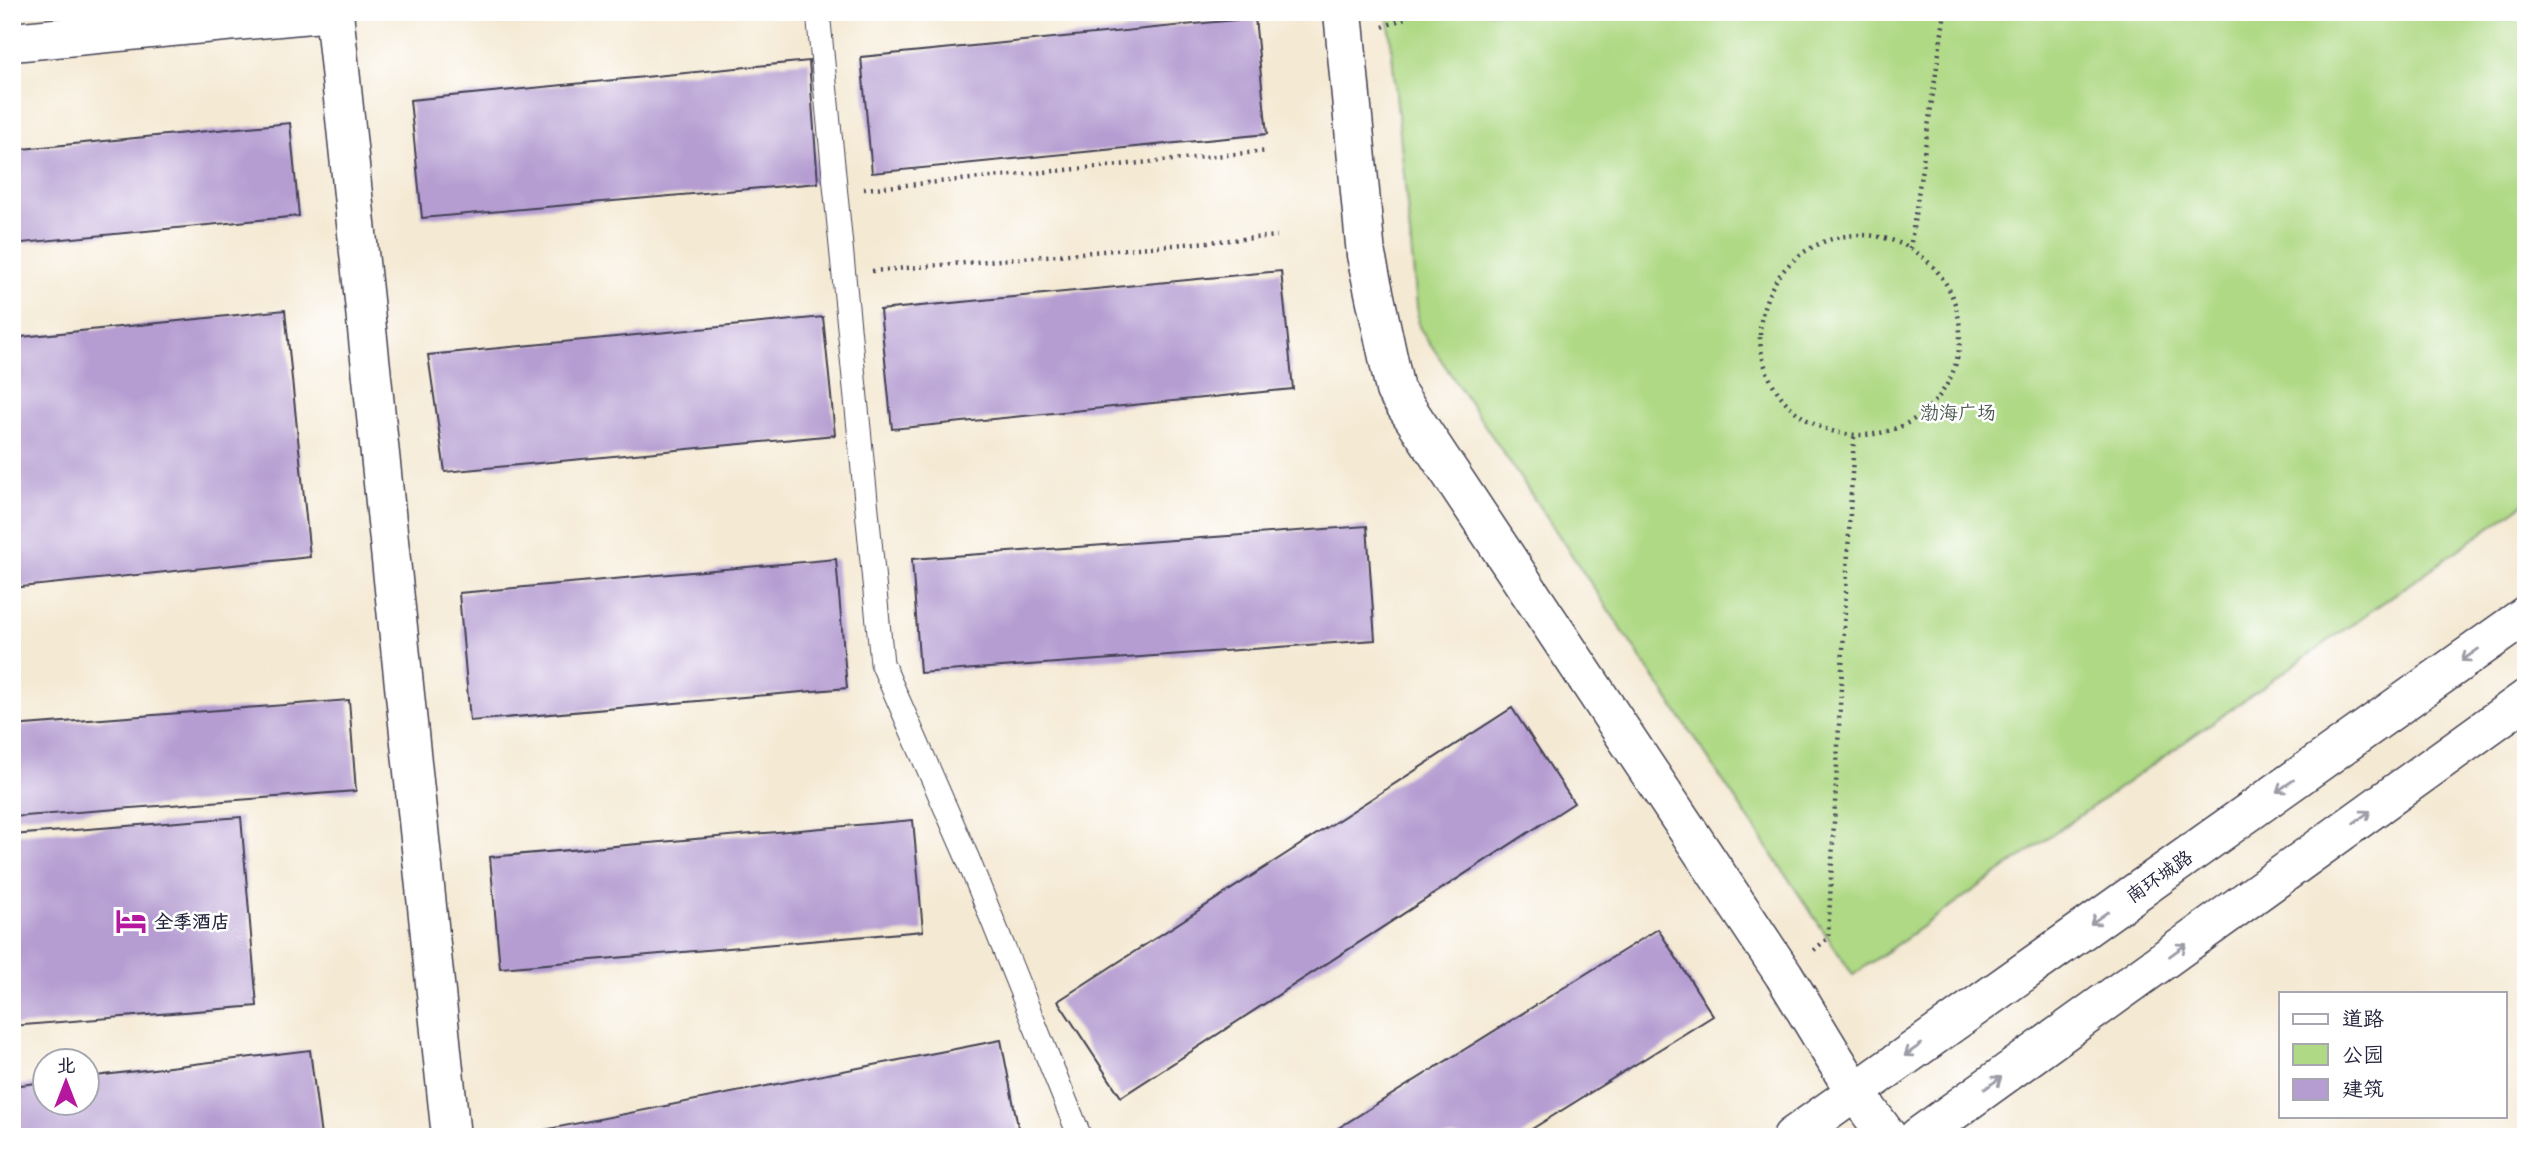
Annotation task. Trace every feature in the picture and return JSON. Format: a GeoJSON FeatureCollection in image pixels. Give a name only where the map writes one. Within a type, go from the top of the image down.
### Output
{"type":"FeatureCollection","features":[{"type":"Feature","properties":{"kind":"street"},"geometry":{"type":"LineString","coordinates":[[12,42],[333,12],[451,1137]]}},
{"type":"Feature","properties":{"kind":"street"},"geometry":{"type":"LineString","coordinates":[[1343,12],[1366,255],[1395,390],[1784,975],[1855,1091],[1888,1137]]}},
{"type":"Feature","properties":{"kind":"street","name":"南环城路"},"geometry":{"type":"LineString","coordinates":[[1793,1137],[2526,615]]}},
{"type":"Feature","properties":{"kind":"street"},"geometry":{"type":"LineString","coordinates":[[1918,1137],[2526,699]]}},
{"type":"Feature","properties":{"kind":"lane"},"geometry":{"type":"LineString","coordinates":[[818,12],[882,663],[967,858],[1080,1137]]}},
{"type":"Feature","properties":{"kind":"path"},"geometry":{"type":"LineString","coordinates":[[1909,249],[1945,12]]}},
{"type":"Feature","properties":{"kind":"path"},"geometry":{"type":"LineString","coordinates":[[835,192],[1268,151]]}},
{"type":"Feature","properties":{"kind":"path"},"geometry":{"type":"LineString","coordinates":[[1861,235],[1892,240],[1921,255],[1943,278],[1956,308],[1961,339],[1954,370],[1938,398],[1915,420],[1886,433],[1854,436],[1820,428],[1791,410],[1770,382],[1759,349],[1761,315],[1774,282],[1796,257],[1827,240],[1861,235]]}},
{"type":"Feature","properties":{"kind":"path"},"geometry":{"type":"LineString","coordinates":[[844,273],[1277,236]]}},
{"type":"Feature","properties":{"kind":"path"},"geometry":{"type":"LineString","coordinates":[[1784,975],[1828,938],[1854,436]]}},
{"type":"Feature","properties":{"kind":"green space","name":"渤海广场"},"geometry":{"type":"Polygon","coordinates":[[[1388,12],[2526,12],[2526,502],[1853,975],[1419,327],[1388,12]]]}},
{"type":"Feature","properties":{"kind":"building"},"geometry":{"type":"Polygon","coordinates":[[[1255,18],[1267,134],[872,173],[861,57],[1255,18]]]}},
{"type":"Feature","properties":{"kind":"building"},"geometry":{"type":"Polygon","coordinates":[[[809,61],[818,183],[422,218],[410,100],[809,61]]]}},
{"type":"Feature","properties":{"kind":"building"},"geometry":{"type":"Polygon","coordinates":[[[290,123],[299,216],[12,244],[12,150],[290,123]]]}},
{"type":"Feature","properties":{"kind":"building"},"geometry":{"type":"Polygon","coordinates":[[[1281,271],[1293,389],[892,429],[880,310],[1281,271]]]}},
{"type":"Feature","properties":{"kind":"building"},"geometry":{"type":"Polygon","coordinates":[[[285,310],[310,557],[12,588],[12,338],[285,310]]]}},
{"type":"Feature","properties":{"kind":"building"},"geometry":{"type":"Polygon","coordinates":[[[823,317],[835,435],[445,472],[428,355],[823,317]]]}},
{"type":"Feature","properties":{"kind":"building"},"geometry":{"type":"Polygon","coordinates":[[[1367,526],[1375,640],[920,673],[912,559],[1367,526]]]}},
{"type":"Feature","properties":{"kind":"building"},"geometry":{"type":"Polygon","coordinates":[[[836,559],[847,688],[470,721],[459,593],[836,559]]]}},
{"type":"Feature","properties":{"kind":"building"},"geometry":{"type":"Polygon","coordinates":[[[349,700],[356,791],[12,817],[12,726],[349,700]]]}},
{"type":"Feature","properties":{"kind":"building"},"geometry":{"type":"Polygon","coordinates":[[[1512,708],[1574,803],[1121,1097],[1058,1001],[1512,708]]]}},
{"type":"Feature","properties":{"kind":"building","name":"全季酒店"},"geometry":{"type":"Polygon","coordinates":[[[241,817],[257,1006],[12,1026],[12,835],[241,817]]]}},
{"type":"Feature","properties":{"kind":"building"},"geometry":{"type":"Polygon","coordinates":[[[913,820],[923,931],[500,968],[490,857],[913,820]]]}},
{"type":"Feature","properties":{"kind":"building"},"geometry":{"type":"Polygon","coordinates":[[[1658,929],[1713,1016],[1519,1137],[1324,1137],[1658,929]]]}},
{"type":"Feature","properties":{"kind":"building"},"geometry":{"type":"Polygon","coordinates":[[[1001,1040],[1020,1137],[518,1137],[518,1135],[1001,1040]]]}},
{"type":"Feature","properties":{"kind":"building"},"geometry":{"type":"Polygon","coordinates":[[[310,1050],[321,1137],[12,1137],[12,1086],[32,1084],[32,1118],[102,1118],[102,1075],[310,1050]]]}},
{"type":"Feature","properties":{"kind":"place","name":"全季酒店"},"geometry":{"type":"Point","coordinates":[131,921]}}]}
